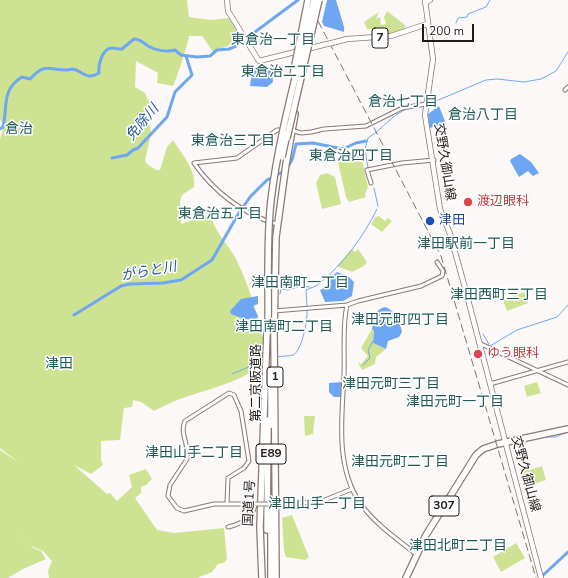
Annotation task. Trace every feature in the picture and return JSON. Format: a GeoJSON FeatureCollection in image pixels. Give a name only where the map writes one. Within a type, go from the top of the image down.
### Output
{"type":"FeatureCollection","features":[{"type":"Feature","properties":{"kind":"highway"},"geometry":{"type":"LineString","coordinates":[[284,131],[285,114],[309,0]]}},
{"type":"Feature","properties":{"kind":"highway","name":"国道1号"},"geometry":{"type":"LineString","coordinates":[[263,578],[260,527],[269,331],[267,311],[267,235],[270,196],[284,115],[309,0]]}},
{"type":"Feature","properties":{"kind":"highway","name":"第二京阪道路"},"geometry":{"type":"LineString","coordinates":[[268,578],[270,217],[284,131],[314,0]]}},
{"type":"Feature","properties":{"kind":"highway","name":"第二京阪道路"},"geometry":{"type":"LineString","coordinates":[[269,331],[273,223],[284,147],[319,0]]}},
{"type":"Feature","properties":{"kind":"highway","name":"国道1号"},"geometry":{"type":"LineString","coordinates":[[274,578],[276,524],[274,501],[277,224],[292,130],[319,0]]}},
{"type":"Feature","properties":{"kind":"highway","name":"307"},"geometry":{"type":"LineString","coordinates":[[406,578],[426,535],[476,455],[483,449],[497,444],[568,429]]}},
{"type":"Feature","properties":{"kind":"highway"},"geometry":{"type":"LineString","coordinates":[[269,493],[274,522],[274,578]]}},
{"type":"Feature","properties":{"kind":"highway"},"geometry":{"type":"LineString","coordinates":[[263,578],[263,523],[269,493]]}},
{"type":"Feature","properties":{"kind":"main road","name":"7"},"geometry":{"type":"LineString","coordinates":[[227,0],[228,11],[259,61],[346,39],[391,36],[427,24]]}},
{"type":"Feature","properties":{"kind":"main road"},"geometry":{"type":"LineString","coordinates":[[425,2],[430,0]]}},
{"type":"Feature","properties":{"kind":"main road","name":"交野久御山線"},"geometry":{"type":"LineString","coordinates":[[425,2],[433,63],[426,105],[426,121],[434,160],[440,209],[450,234],[540,575]]}},
{"type":"Feature","properties":{"kind":"street"},"geometry":{"type":"LineString","coordinates":[[564,90],[568,87]]}},
{"type":"Feature","properties":{"kind":"street"},"geometry":{"type":"LineString","coordinates":[[277,224],[258,218],[218,191],[194,163],[237,158],[279,129],[311,132],[324,129],[366,126],[402,108],[426,105]]}},
{"type":"Feature","properties":{"kind":"street"},"geometry":{"type":"LineString","coordinates":[[371,183],[367,170],[402,163],[434,160]]}},
{"type":"Feature","properties":{"kind":"street"},"geometry":{"type":"LineString","coordinates":[[267,311],[347,305],[383,294],[404,291],[440,279],[443,272],[436,262]]}},
{"type":"Feature","properties":{"kind":"street"},"geometry":{"type":"LineString","coordinates":[[347,305],[344,344],[342,448],[345,468],[352,489],[368,513],[416,554]]}},
{"type":"Feature","properties":{"kind":"street"},"geometry":{"type":"LineString","coordinates":[[479,343],[568,384]]}},
{"type":"Feature","properties":{"kind":"street"},"geometry":{"type":"LineString","coordinates":[[490,384],[502,382],[537,370],[568,362]]}},
{"type":"Feature","properties":{"kind":"street"},"geometry":{"type":"LineString","coordinates":[[227,503],[228,478],[244,468],[249,461],[239,405],[234,395],[229,392],[185,420],[182,427],[188,454],[170,485],[168,494],[177,508],[184,511],[209,505],[227,503],[277,504],[320,502],[352,489]]}},
{"type":"Feature","properties":{"kind":"street"},"geometry":{"type":"LineString","coordinates":[[228,527],[251,516],[257,504]]}},
{"type":"Feature","properties":{"kind":"green space"},"geometry":{"type":"Polygon","coordinates":[[[0,0],[187,0],[189,17],[211,20],[229,18],[241,38],[230,45],[213,52],[202,36],[189,36],[182,62],[173,86],[157,83],[158,73],[136,61],[135,87],[145,93],[150,104],[148,115],[151,133],[145,161],[156,170],[160,170],[167,147],[173,140],[184,156],[193,175],[194,187],[182,195],[180,201],[181,224],[203,216],[212,219],[216,230],[236,259],[251,294],[267,356],[262,364],[242,377],[215,388],[177,400],[154,411],[141,402],[133,400],[132,407],[124,408],[120,440],[101,441],[101,460],[103,465],[91,474],[74,465],[107,494],[110,493],[117,501],[132,487],[129,475],[146,469],[152,479],[146,485],[141,487],[141,493],[135,498],[157,530],[174,533],[224,528],[227,559],[224,563],[218,564],[212,572],[197,578],[49,578],[48,571],[52,561],[43,551],[31,546],[16,532],[33,548],[41,551],[46,559],[23,569],[8,578],[0,578],[0,450],[18,462],[0,448],[0,139],[4,125],[0,119],[0,0]]]}},
{"type":"Feature","properties":{"kind":"green space"},"geometry":{"type":"Polygon","coordinates":[[[387,11],[405,25],[405,32],[370,36],[379,34],[379,29],[367,29],[364,22],[379,12],[376,19],[380,17],[381,25],[386,24],[384,17],[387,11]]]}},
{"type":"Feature","properties":{"kind":"green space"},"geometry":{"type":"Polygon","coordinates":[[[349,152],[355,152],[361,156],[368,187],[365,194],[366,197],[349,202],[346,197],[337,158],[349,152]]]}},
{"type":"Feature","properties":{"kind":"green space"},"geometry":{"type":"Polygon","coordinates":[[[327,173],[335,177],[341,204],[322,209],[316,183],[320,175],[327,173]]]}},
{"type":"Feature","properties":{"kind":"green space"},"geometry":{"type":"Polygon","coordinates":[[[379,216],[385,221],[388,218],[392,221],[382,232],[371,224],[376,217],[379,216]]]}},
{"type":"Feature","properties":{"kind":"green space"},"geometry":{"type":"Polygon","coordinates":[[[352,249],[355,252],[358,249],[367,262],[364,266],[352,272],[337,266],[352,249]]]}},
{"type":"Feature","properties":{"kind":"green space"},"geometry":{"type":"Polygon","coordinates":[[[524,292],[528,303],[507,311],[503,300],[524,292]]]}},
{"type":"Feature","properties":{"kind":"green space"},"geometry":{"type":"Polygon","coordinates":[[[372,329],[374,331],[373,343],[386,349],[376,357],[375,364],[362,370],[358,363],[361,364],[368,356],[361,348],[372,329]]]}},
{"type":"Feature","properties":{"kind":"green space"},"geometry":{"type":"Polygon","coordinates":[[[537,382],[541,393],[527,397],[524,386],[537,382]]]}},
{"type":"Feature","properties":{"kind":"green space"},"geometry":{"type":"Polygon","coordinates":[[[304,416],[315,416],[313,434],[305,436],[304,416]]]}},
{"type":"Feature","properties":{"kind":"green space"},"geometry":{"type":"Polygon","coordinates":[[[542,466],[546,480],[527,486],[522,472],[542,466]]]}},
{"type":"Feature","properties":{"kind":"green space"},"geometry":{"type":"Polygon","coordinates":[[[292,515],[309,557],[305,560],[286,557],[284,551],[282,518],[292,515]]]}},
{"type":"Feature","properties":{"kind":"green space"},"geometry":{"type":"Polygon","coordinates":[[[516,543],[525,558],[501,572],[493,557],[516,543]]]}},
{"type":"Feature","properties":{"kind":"water"},"geometry":{"type":"Polygon","coordinates":[[[327,0],[336,0],[344,27],[344,32],[324,26],[322,22],[327,0]]]}},
{"type":"Feature","properties":{"kind":"water"},"geometry":{"type":"Polygon","coordinates":[[[250,67],[272,68],[273,82],[267,87],[250,86],[252,71],[250,67]]]}},
{"type":"Feature","properties":{"kind":"water"},"geometry":{"type":"Polygon","coordinates":[[[439,106],[446,124],[429,128],[428,114],[439,106]]]}},
{"type":"Feature","properties":{"kind":"water"},"geometry":{"type":"Polygon","coordinates":[[[520,154],[531,162],[539,173],[533,176],[528,171],[519,177],[510,161],[520,154]]]}},
{"type":"Feature","properties":{"kind":"water"},"geometry":{"type":"Polygon","coordinates":[[[337,272],[349,277],[354,282],[352,296],[343,301],[325,302],[320,290],[330,285],[330,278],[337,272]]]}},
{"type":"Feature","properties":{"kind":"water"},"geometry":{"type":"Polygon","coordinates":[[[258,296],[258,304],[253,306],[258,316],[257,319],[244,319],[231,314],[230,311],[241,299],[258,296]]]}},
{"type":"Feature","properties":{"kind":"water"},"geometry":{"type":"Polygon","coordinates":[[[385,307],[392,311],[400,324],[402,332],[399,337],[388,341],[386,349],[373,343],[374,331],[372,329],[376,313],[381,308],[385,307]]]}},
{"type":"Feature","properties":{"kind":"water"},"geometry":{"type":"Polygon","coordinates":[[[342,382],[342,397],[334,397],[329,392],[329,383],[342,382]]]}},
{"type":"Feature","properties":{"kind":"waterway"},"geometry":{"type":"LineString","coordinates":[[0,129],[3,127],[8,93],[15,82],[22,77],[30,79],[40,70],[47,68],[60,70],[73,69],[88,76],[95,75],[99,73],[101,58],[106,51],[112,48],[122,49],[134,39],[140,40],[151,48],[158,50],[175,50],[181,55],[197,57],[210,56],[217,50],[229,49],[236,46],[298,0]]}},
{"type":"Feature","properties":{"kind":"waterway"},"geometry":{"type":"LineString","coordinates":[[456,23],[458,18],[467,17],[468,14],[486,7],[490,0]]}},
{"type":"Feature","properties":{"kind":"waterway","name":"がらと川"},"geometry":{"type":"LineString","coordinates":[[429,104],[486,80],[497,79],[524,82],[541,79],[556,71],[568,52]]}},
{"type":"Feature","properties":{"kind":"waterway","name":"免除川"},"geometry":{"type":"LineString","coordinates":[[112,158],[127,155],[138,148],[167,117],[175,92],[192,75],[186,56]]}},
{"type":"Feature","properties":{"kind":"waterway","name":"がらと川"},"geometry":{"type":"LineString","coordinates":[[368,168],[365,149],[368,138],[397,114],[409,108]]}},
{"type":"Feature","properties":{"kind":"waterway","name":"がらと川"},"geometry":{"type":"LineString","coordinates":[[74,315],[121,286],[181,280],[212,260],[237,216],[250,197],[267,180],[286,170],[292,160],[296,144],[313,143],[343,149],[356,143],[366,141]]}},
{"type":"Feature","properties":{"kind":"waterway"},"geometry":{"type":"LineString","coordinates":[[374,188],[378,206]]}},
{"type":"Feature","properties":{"kind":"waterway"},"geometry":{"type":"LineString","coordinates":[[307,307],[306,290],[315,286],[329,275],[345,258],[359,239],[377,209]]}},
{"type":"Feature","properties":{"kind":"waterway"},"geometry":{"type":"LineString","coordinates":[[280,294],[281,289],[288,290],[300,286]]}},
{"type":"Feature","properties":{"kind":"waterway"},"geometry":{"type":"LineString","coordinates":[[301,286],[310,287]]}},
{"type":"Feature","properties":{"kind":"waterway"},"geometry":{"type":"LineString","coordinates":[[490,346],[517,330],[557,317],[568,305]]}},
{"type":"Feature","properties":{"kind":"waterway"},"geometry":{"type":"LineString","coordinates":[[277,357],[293,355],[299,348],[304,334],[307,310]]}},
{"type":"Feature","properties":{"kind":"waterway"},"geometry":{"type":"LineString","coordinates":[[483,334],[489,344]]}},
{"type":"Feature","properties":{"kind":"waterway"},"geometry":{"type":"LineString","coordinates":[[363,365],[370,358],[368,350],[373,341]]}},
{"type":"Feature","properties":{"kind":"waterway"},"geometry":{"type":"LineString","coordinates":[[232,374],[263,361]]}},
{"type":"Feature","properties":{"kind":"waterway"},"geometry":{"type":"LineString","coordinates":[[545,437],[556,437],[567,432]]}},
{"type":"Feature","properties":{"kind":"waterway"},"geometry":{"type":"LineString","coordinates":[[540,578],[568,552]]}},
{"type":"Feature","properties":{"kind":"railway"},"geometry":{"type":"LineString","coordinates":[[307,0],[441,256],[536,578]]}},
{"type":"Feature","properties":{"kind":"place","name":"渡辺眼科"},"geometry":{"type":"Point","coordinates":[468,202]}},
{"type":"Feature","properties":{"kind":"place","name":"津田"},"geometry":{"type":"Point","coordinates":[430,221]}},
{"type":"Feature","properties":{"kind":"place","name":"ゆう眼科"},"geometry":{"type":"Point","coordinates":[478,354]}},
{"type":"Feature","properties":{"kind":"district","name":"東倉治一丁目"},"geometry":{"type":"Point","coordinates":[273,41]}},
{"type":"Feature","properties":{"kind":"district","name":"東倉治二丁目"},"geometry":{"type":"Point","coordinates":[283,73]}},
{"type":"Feature","properties":{"kind":"district","name":"倉治七丁目"},"geometry":{"type":"Point","coordinates":[403,103]}},
{"type":"Feature","properties":{"kind":"district","name":"倉治八丁目"},"geometry":{"type":"Point","coordinates":[483,116]}},
{"type":"Feature","properties":{"kind":"district","name":"倉治"},"geometry":{"type":"Point","coordinates":[19,130]}},
{"type":"Feature","properties":{"kind":"district","name":"東倉治三丁目"},"geometry":{"type":"Point","coordinates":[233,142]}},
{"type":"Feature","properties":{"kind":"district","name":"東倉治四丁目"},"geometry":{"type":"Point","coordinates":[351,157]}},
{"type":"Feature","properties":{"kind":"district","name":"東倉治五丁目"},"geometry":{"type":"Point","coordinates":[220,215]}},
{"type":"Feature","properties":{"kind":"district","name":"津田駅前一丁目"},"geometry":{"type":"Point","coordinates":[466,245]}},
{"type":"Feature","properties":{"kind":"district","name":"津田南町一丁目"},"geometry":{"type":"Point","coordinates":[300,284]}},
{"type":"Feature","properties":{"kind":"district","name":"津田西町三丁目"},"geometry":{"type":"Point","coordinates":[499,296]}},
{"type":"Feature","properties":{"kind":"district","name":"津田元町四丁目"},"geometry":{"type":"Point","coordinates":[400,321]}},
{"type":"Feature","properties":{"kind":"district","name":"津田南町二丁目"},"geometry":{"type":"Point","coordinates":[284,328]}},
{"type":"Feature","properties":{"kind":"district","name":"津田"},"geometry":{"type":"Point","coordinates":[59,365]}},
{"type":"Feature","properties":{"kind":"district","name":"津田元町三丁目"},"geometry":{"type":"Point","coordinates":[391,385]}},
{"type":"Feature","properties":{"kind":"district","name":"津田元町一丁目"},"geometry":{"type":"Point","coordinates":[455,403]}},
{"type":"Feature","properties":{"kind":"district","name":"津田山手二丁目"},"geometry":{"type":"Point","coordinates":[194,454]}},
{"type":"Feature","properties":{"kind":"district","name":"津田元町二丁目"},"geometry":{"type":"Point","coordinates":[400,463]}},
{"type":"Feature","properties":{"kind":"district","name":"津田山手一丁目"},"geometry":{"type":"Point","coordinates":[317,505]}},
{"type":"Feature","properties":{"kind":"district","name":"津田北町二丁目"},"geometry":{"type":"Point","coordinates":[458,547]}}]}
